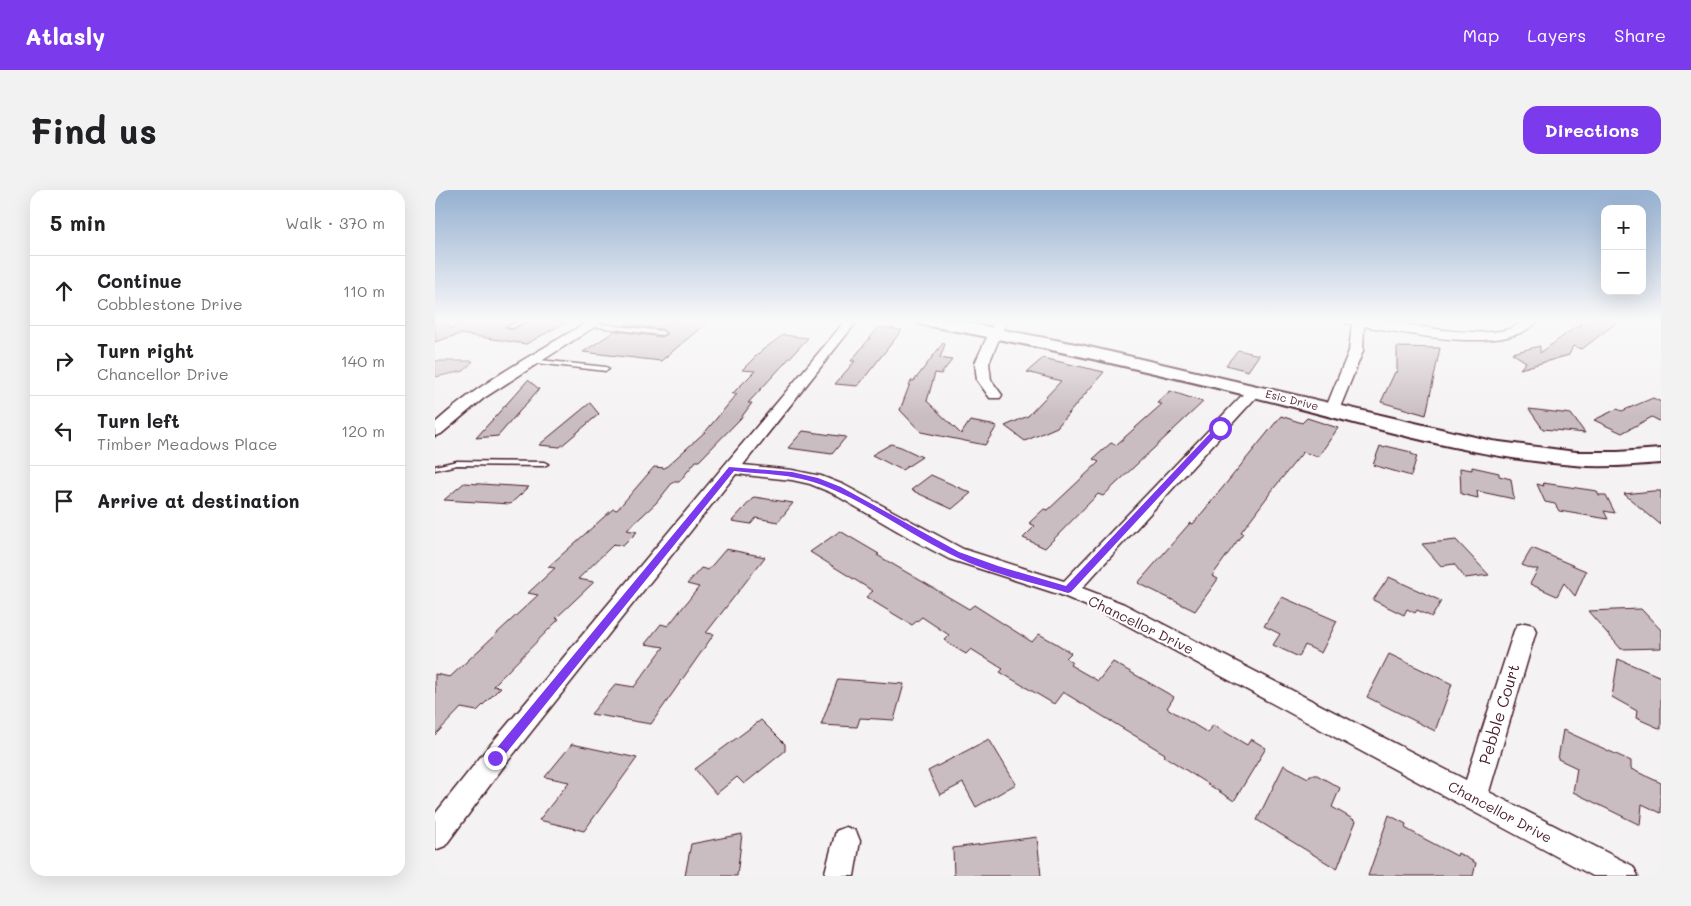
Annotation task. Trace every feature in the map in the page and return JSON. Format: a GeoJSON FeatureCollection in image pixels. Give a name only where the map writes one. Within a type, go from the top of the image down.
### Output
{"type":"FeatureCollection","features":[{"type":"Feature","properties":{"kind":"street"},"geometry":{"type":"LineString","coordinates":[[435,430],[479,394],[545,352]]}},
{"type":"Feature","properties":{"kind":"street"},"geometry":{"type":"LineString","coordinates":[[435,836],[501,751],[826,352]]}},
{"type":"Feature","properties":{"kind":"street"},"geometry":{"type":"LineString","coordinates":[[987,352],[982,363],[985,380],[995,395]]}},
{"type":"Feature","properties":{"kind":"street","name":"Esic Drive"},"geometry":{"type":"LineString","coordinates":[[1091,352],[1452,441],[1529,455],[1604,460],[1661,456]]}},
{"type":"Feature","properties":{"kind":"street"},"geometry":{"type":"LineString","coordinates":[[1332,410],[1356,352]]}},
{"type":"Feature","properties":{"kind":"street"},"geometry":{"type":"LineString","coordinates":[[1068,590],[1254,391]]}},
{"type":"Feature","properties":{"kind":"street","name":"Chancellor Drive"},"geometry":{"type":"LineString","coordinates":[[732,469],[792,474],[815,480],[838,489],[956,554],[1068,590],[1117,610],[1623,876]]}},
{"type":"Feature","properties":{"kind":"street","name":"Pebble Court"},"geometry":{"type":"LineString","coordinates":[[1474,798],[1525,631]]}},
{"type":"Feature","properties":{"kind":"street"},"geometry":{"type":"LineString","coordinates":[[839,876],[846,841]]}},
{"type":"Feature","properties":{"kind":"lane"},"geometry":{"type":"LineString","coordinates":[[530,361],[606,369]]}},
{"type":"Feature","properties":{"kind":"lane"},"geometry":{"type":"LineString","coordinates":[[435,468],[457,463],[544,464]]}},
{"type":"Feature","properties":{"kind":"shaded area"},"geometry":{"type":"Polygon","coordinates":[[[435,361],[473,361],[464,371],[435,377],[435,361]]]}},
{"type":"Feature","properties":{"kind":"building"},"geometry":{"type":"Polygon","coordinates":[[[583,352],[672,352],[661,361],[583,352]]]}},
{"type":"Feature","properties":{"kind":"building"},"geometry":{"type":"Polygon","coordinates":[[[760,352],[795,352],[748,403],[752,403],[740,419],[699,461],[696,461],[679,482],[673,482],[656,503],[627,530],[637,532],[623,546],[614,544],[578,579],[594,582],[556,618],[559,619],[493,686],[501,687],[477,711],[461,708],[435,735],[435,674],[450,677],[538,595],[528,593],[555,568],[548,567],[613,509],[617,510],[654,467],[665,468],[706,431],[737,394],[732,394],[755,371],[742,370],[760,352]]]}},
{"type":"Feature","properties":{"kind":"building"},"geometry":{"type":"Polygon","coordinates":[[[858,352],[885,352],[858,386],[835,384],[855,361],[851,361],[858,352]]]}},
{"type":"Feature","properties":{"kind":"building"},"geometry":{"type":"Polygon","coordinates":[[[936,352],[942,352],[940,358],[952,360],[941,374],[935,373],[927,401],[961,434],[970,421],[997,426],[985,445],[921,432],[900,410],[911,381],[914,381],[936,352]]]}},
{"type":"Feature","properties":{"kind":"building"},"geometry":{"type":"Polygon","coordinates":[[[1236,352],[1259,355],[1248,371],[1226,365],[1236,352]]]}},
{"type":"Feature","properties":{"kind":"building"},"geometry":{"type":"Polygon","coordinates":[[[1397,352],[1439,352],[1426,415],[1381,402],[1395,372],[1397,372],[1397,352]]]}},
{"type":"Feature","properties":{"kind":"building"},"geometry":{"type":"Polygon","coordinates":[[[1570,352],[1569,355],[1520,369],[1526,362],[1512,353],[1570,352]]]}},
{"type":"Feature","properties":{"kind":"building"},"geometry":{"type":"Polygon","coordinates":[[[1043,358],[1104,372],[1057,427],[1025,441],[1005,426],[1028,416],[1061,381],[1027,372],[1043,358]]]}},
{"type":"Feature","properties":{"kind":"building"},"geometry":{"type":"Polygon","coordinates":[[[528,380],[539,389],[498,436],[476,438],[528,380]]]}},
{"type":"Feature","properties":{"kind":"building"},"geometry":{"type":"Polygon","coordinates":[[[1170,391],[1203,402],[1103,496],[1098,494],[1045,548],[1023,538],[1035,526],[1029,523],[1044,509],[1048,510],[1099,462],[1093,459],[1111,443],[1116,445],[1162,404],[1157,403],[1170,391]]]}},
{"type":"Feature","properties":{"kind":"building"},"geometry":{"type":"Polygon","coordinates":[[[1653,398],[1661,402],[1661,422],[1652,417],[1622,433],[1594,420],[1617,409],[1622,411],[1653,398]]]}},
{"type":"Feature","properties":{"kind":"building"},"geometry":{"type":"Polygon","coordinates":[[[590,403],[599,414],[560,447],[539,445],[590,403]]]}},
{"type":"Feature","properties":{"kind":"building"},"geometry":{"type":"Polygon","coordinates":[[[1529,409],[1571,414],[1585,433],[1543,429],[1529,409]]]}},
{"type":"Feature","properties":{"kind":"building"},"geometry":{"type":"Polygon","coordinates":[[[1281,416],[1302,423],[1307,418],[1338,428],[1318,457],[1303,452],[1274,488],[1241,532],[1243,533],[1212,576],[1218,579],[1195,611],[1138,583],[1190,523],[1193,524],[1281,416]]]}},
{"type":"Feature","properties":{"kind":"building"},"geometry":{"type":"Polygon","coordinates":[[[803,431],[846,437],[832,454],[788,448],[803,431]]]}},
{"type":"Feature","properties":{"kind":"building"},"geometry":{"type":"Polygon","coordinates":[[[891,444],[922,457],[902,470],[872,455],[891,444]]]}},
{"type":"Feature","properties":{"kind":"building"},"geometry":{"type":"Polygon","coordinates":[[[1380,446],[1411,452],[1411,454],[1417,456],[1411,476],[1373,465],[1380,446]]]}},
{"type":"Feature","properties":{"kind":"building"},"geometry":{"type":"Polygon","coordinates":[[[1472,467],[1499,473],[1499,476],[1511,479],[1514,499],[1477,491],[1478,498],[1461,494],[1460,468],[1472,470],[1472,467]]]}},
{"type":"Feature","properties":{"kind":"building"},"geometry":{"type":"Polygon","coordinates":[[[931,475],[971,493],[952,509],[911,490],[931,475]]]}},
{"type":"Feature","properties":{"kind":"building"},"geometry":{"type":"Polygon","coordinates":[[[464,483],[529,487],[510,504],[444,500],[464,483]]]}},
{"type":"Feature","properties":{"kind":"building"},"geometry":{"type":"Polygon","coordinates":[[[1543,483],[1597,491],[1599,495],[1606,495],[1615,513],[1604,511],[1608,519],[1559,511],[1555,504],[1545,502],[1537,484],[1544,486],[1543,483]]]}},
{"type":"Feature","properties":{"kind":"building"},"geometry":{"type":"Polygon","coordinates":[[[1661,491],[1661,525],[1624,494],[1661,491]]]}},
{"type":"Feature","properties":{"kind":"building"},"geometry":{"type":"Polygon","coordinates":[[[754,497],[793,503],[778,522],[756,518],[751,524],[732,521],[754,497]]]}},
{"type":"Feature","properties":{"kind":"building"},"geometry":{"type":"Polygon","coordinates":[[[840,531],[969,609],[974,605],[1032,642],[1039,634],[1057,644],[1071,653],[1066,658],[1072,662],[1070,665],[1098,681],[1113,662],[1174,697],[1167,708],[1208,733],[1213,725],[1247,745],[1251,739],[1266,748],[1234,801],[1164,756],[1165,754],[1063,692],[1054,704],[1000,672],[1003,669],[971,649],[966,654],[954,647],[944,640],[949,635],[922,617],[912,625],[866,597],[873,591],[810,552],[840,531]]]}},
{"type":"Feature","properties":{"kind":"building"},"geometry":{"type":"Polygon","coordinates":[[[1456,540],[1489,575],[1465,578],[1454,564],[1441,566],[1422,544],[1456,540]]]}},
{"type":"Feature","properties":{"kind":"building"},"geometry":{"type":"Polygon","coordinates":[[[1532,548],[1586,571],[1575,596],[1564,583],[1557,596],[1530,584],[1538,569],[1522,565],[1532,548]]]}},
{"type":"Feature","properties":{"kind":"building"},"geometry":{"type":"Polygon","coordinates":[[[726,549],[765,557],[706,633],[714,634],[651,724],[591,714],[616,684],[634,687],[664,647],[645,644],[661,624],[668,626],[699,587],[687,584],[701,568],[708,570],[726,549]]]}},
{"type":"Feature","properties":{"kind":"building"},"geometry":{"type":"Polygon","coordinates":[[[1389,577],[1441,601],[1432,617],[1417,610],[1415,613],[1407,609],[1404,615],[1373,600],[1389,577]]]}},
{"type":"Feature","properties":{"kind":"building"},"geometry":{"type":"Polygon","coordinates":[[[1282,597],[1337,621],[1321,653],[1305,645],[1299,657],[1273,645],[1280,634],[1264,626],[1282,597]]]}},
{"type":"Feature","properties":{"kind":"building"},"geometry":{"type":"Polygon","coordinates":[[[1641,609],[1661,630],[1661,648],[1621,649],[1588,611],[1641,609]]]}},
{"type":"Feature","properties":{"kind":"building"},"geometry":{"type":"Polygon","coordinates":[[[1389,654],[1452,684],[1435,731],[1367,697],[1389,654]]]}},
{"type":"Feature","properties":{"kind":"building"},"geometry":{"type":"Polygon","coordinates":[[[1618,659],[1661,677],[1661,729],[1636,718],[1637,711],[1612,697],[1618,659]]]}},
{"type":"Feature","properties":{"kind":"building"},"geometry":{"type":"Polygon","coordinates":[[[838,679],[904,684],[894,720],[860,718],[857,727],[821,725],[838,679]]]}},
{"type":"Feature","properties":{"kind":"building"},"geometry":{"type":"Polygon","coordinates":[[[761,720],[785,744],[785,751],[744,784],[737,777],[716,794],[695,769],[761,720]]]}},
{"type":"Feature","properties":{"kind":"building"},"geometry":{"type":"Polygon","coordinates":[[[1563,730],[1631,761],[1631,769],[1661,783],[1661,813],[1642,804],[1640,825],[1573,792],[1577,768],[1558,759],[1563,730]]]}},
{"type":"Feature","properties":{"kind":"building"},"geometry":{"type":"Polygon","coordinates":[[[989,739],[1016,784],[976,807],[963,783],[940,795],[928,771],[989,739]]]}},
{"type":"Feature","properties":{"kind":"building"},"geometry":{"type":"Polygon","coordinates":[[[572,744],[637,758],[584,831],[539,820],[569,782],[545,777],[572,744]]]}},
{"type":"Feature","properties":{"kind":"building"},"geometry":{"type":"Polygon","coordinates":[[[1284,765],[1308,778],[1310,775],[1317,775],[1340,788],[1332,807],[1356,821],[1337,869],[1257,820],[1284,765]]]}},
{"type":"Feature","properties":{"kind":"building"},"geometry":{"type":"Polygon","coordinates":[[[1389,815],[1406,824],[1405,828],[1421,837],[1457,856],[1458,853],[1476,863],[1473,876],[1368,876],[1389,815]]]}},
{"type":"Feature","properties":{"kind":"building"},"geometry":{"type":"Polygon","coordinates":[[[742,834],[737,876],[685,876],[691,844],[742,834]]]}},
{"type":"Feature","properties":{"kind":"building"},"geometry":{"type":"Polygon","coordinates":[[[1037,837],[1041,876],[954,876],[953,848],[1037,837]]]}},
{"type":"Feature","properties":{"kind":"route"},"geometry":{"type":"LineString","coordinates":[[495,758],[732,469],[792,474],[815,480],[838,489],[922,537],[956,554],[1068,590],[1220,428]]}}]}
